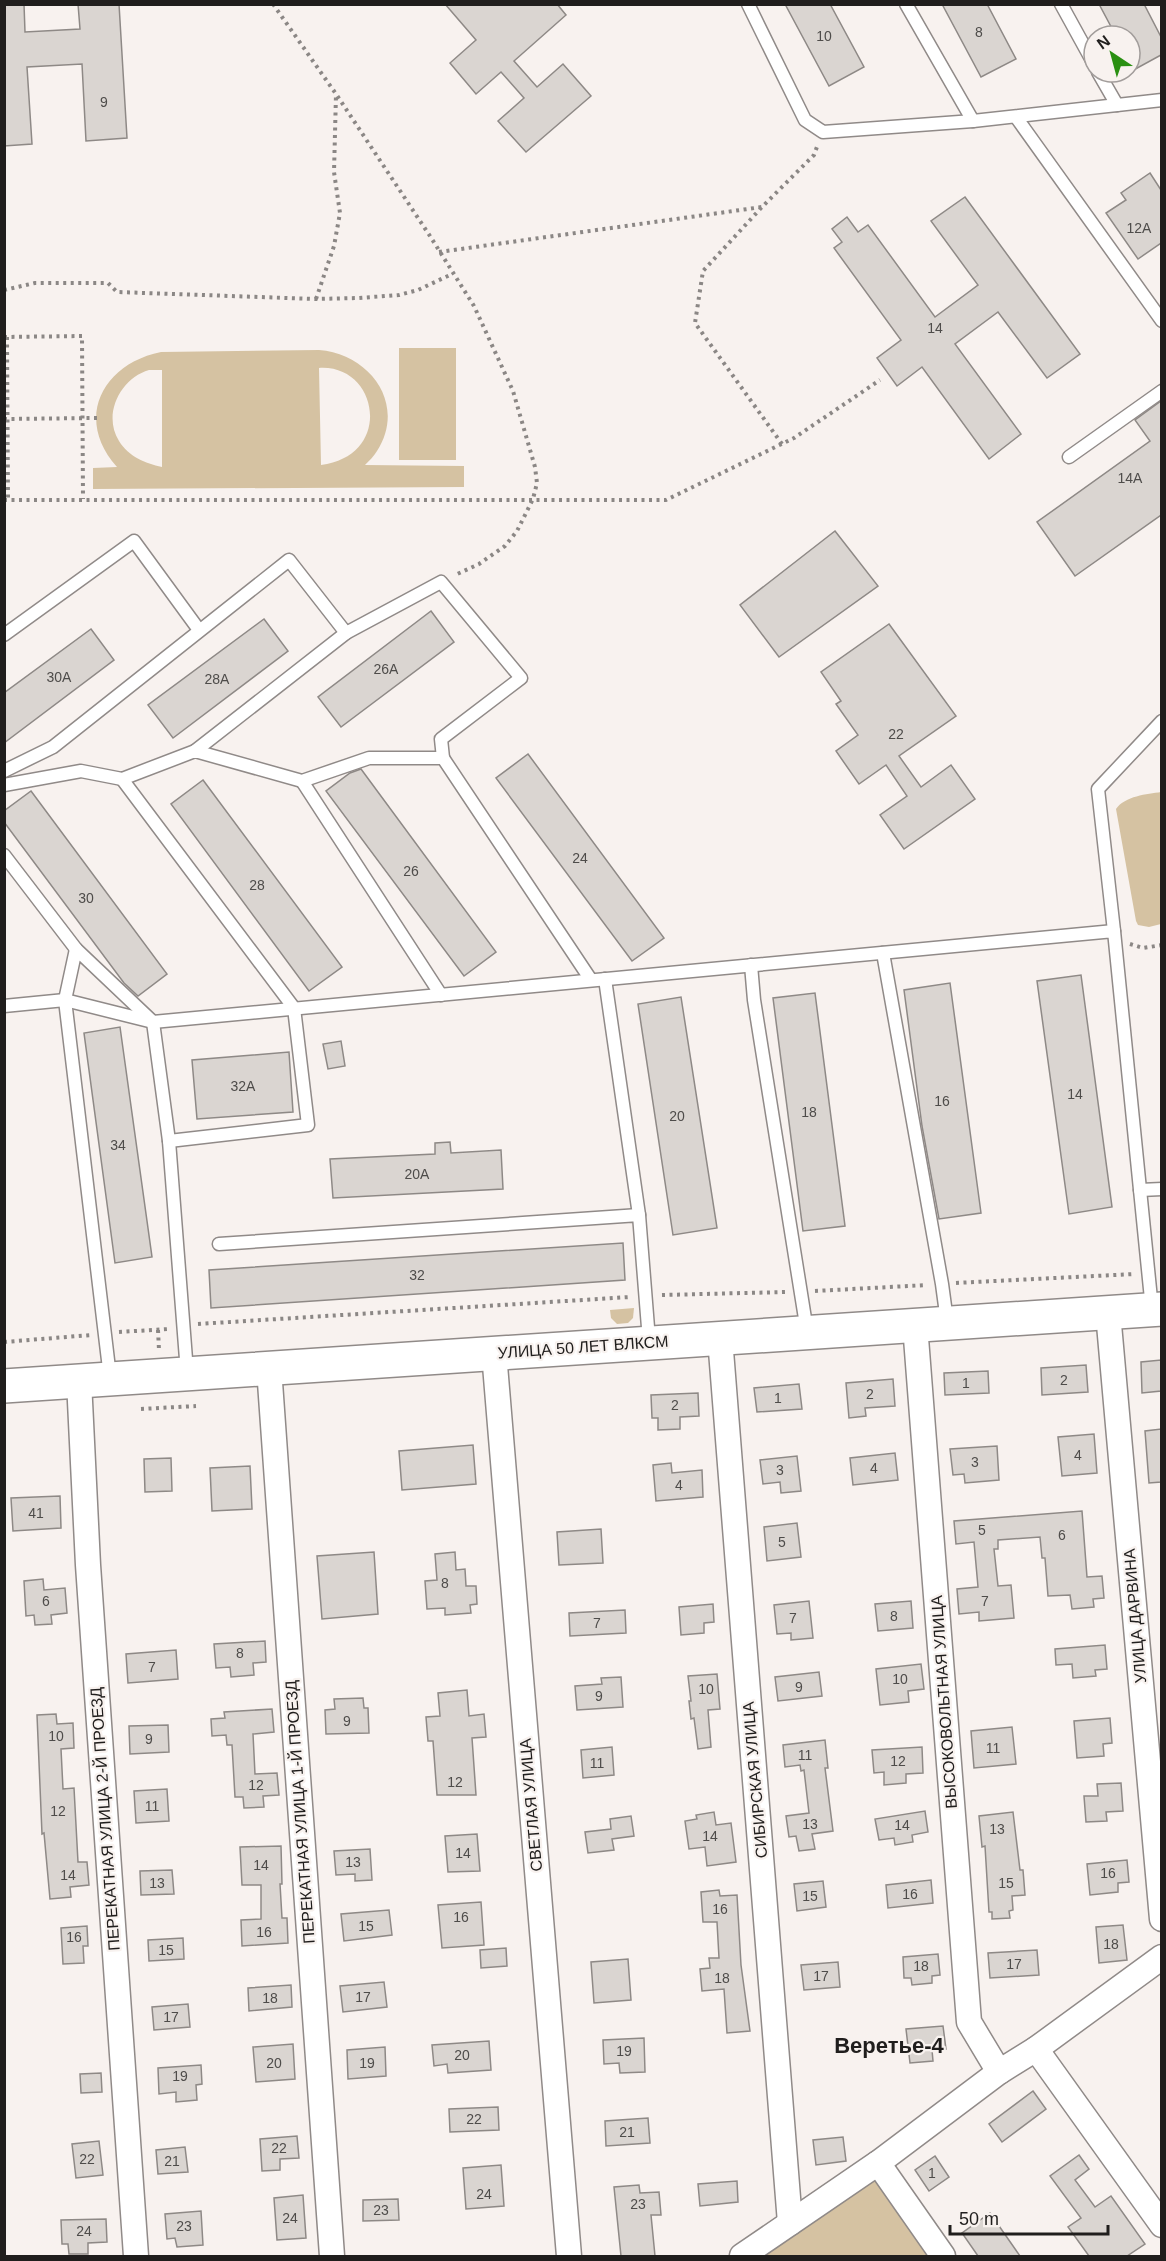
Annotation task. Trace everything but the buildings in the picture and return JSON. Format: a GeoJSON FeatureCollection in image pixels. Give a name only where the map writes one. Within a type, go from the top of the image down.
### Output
{"type":"FeatureCollection","features":[{"type":"Feature","properties":{"kind":"main road","name":"УЛИЦА 50 ЛЕТ ВЛКСМ"},"geometry":{"type":"LineString","coordinates":[[4,1386],[931,1323],[1157,1310]]}},
{"type":"Feature","properties":{"kind":"street","name":"УЛИЦА ДАРВИНА"},"geometry":{"type":"LineString","coordinates":[[1108,1313],[1161,1919]]}},
{"type":"Feature","properties":{"kind":"street","name":"ВЫСОКОВОЛЬТНАЯ УЛИЦА"},"geometry":{"type":"LineString","coordinates":[[931,1323],[969,2022],[999,2072]]}},
{"type":"Feature","properties":{"kind":"street","name":"СИБИРСКАЯ УЛИЦА"},"geometry":{"type":"LineString","coordinates":[[720,1338],[790,2223]]}},
{"type":"Feature","properties":{"kind":"street","name":"СВЕТЛАЯ УЛИЦА"},"geometry":{"type":"LineString","coordinates":[[494,1353],[569,2256]]}},
{"type":"Feature","properties":{"kind":"street","name":"ПЕРЕКАТНАЯ УЛИЦА 1-Й ПРОЕЗД"},"geometry":{"type":"LineString","coordinates":[[269,1368],[332,2256]]}},
{"type":"Feature","properties":{"kind":"street","name":"ПЕРЕКАТНАЯ УЛИЦА 2-Й ПРОЕЗД"},"geometry":{"type":"LineString","coordinates":[[94,1379],[88,1565],[136,2256]]}},
{"type":"Feature","properties":{"kind":"street"},"geometry":{"type":"LineString","coordinates":[[742,2256],[878,2163],[999,2072],[1036,2049],[1161,1958]]}},
{"type":"Feature","properties":{"kind":"street"},"geometry":{"type":"LineString","coordinates":[[1036,2049],[1161,2224]]}},
{"type":"Feature","properties":{"kind":"street"},"geometry":{"type":"LineString","coordinates":[[878,2163],[943,2256]]}},
{"type":"Feature","properties":{"kind":"lane"},"geometry":{"type":"LineString","coordinates":[[748,4],[805,120],[823,132],[1016,117],[1161,100]]}},
{"type":"Feature","properties":{"kind":"lane"},"geometry":{"type":"LineString","coordinates":[[906,4],[973,121]]}},
{"type":"Feature","properties":{"kind":"lane"},"geometry":{"type":"LineString","coordinates":[[1061,4],[1082,42]]}},
{"type":"Feature","properties":{"kind":"lane"},"geometry":{"type":"LineString","coordinates":[[1105,84],[1117,105]]}},
{"type":"Feature","properties":{"kind":"lane"},"geometry":{"type":"LineString","coordinates":[[1016,117],[1161,321]]}},
{"type":"Feature","properties":{"kind":"lane"},"geometry":{"type":"LineString","coordinates":[[1069,457],[1161,391]]}},
{"type":"Feature","properties":{"kind":"lane"},"geometry":{"type":"LineString","coordinates":[[4,635],[134,541],[199,630]]}},
{"type":"Feature","properties":{"kind":"lane"},"geometry":{"type":"LineString","coordinates":[[4,771],[53,747],[289,560],[346,633]]}},
{"type":"Feature","properties":{"kind":"lane"},"geometry":{"type":"LineString","coordinates":[[4,785],[81,771],[122,778],[195,751],[346,633],[441,582],[521,678],[441,738],[443,758],[591,980]]}},
{"type":"Feature","properties":{"kind":"lane"},"geometry":{"type":"LineString","coordinates":[[1157,1310],[1148,1273],[1098,789],[1161,722]]}},
{"type":"Feature","properties":{"kind":"lane"},"geometry":{"type":"LineString","coordinates":[[195,751],[302,781],[369,758],[443,758]]}},
{"type":"Feature","properties":{"kind":"lane"},"geometry":{"type":"LineString","coordinates":[[122,778],[294,1008],[308,1125],[169,1141]]}},
{"type":"Feature","properties":{"kind":"lane"},"geometry":{"type":"LineString","coordinates":[[302,781],[441,995]]}},
{"type":"Feature","properties":{"kind":"lane"},"geometry":{"type":"LineString","coordinates":[[4,855],[76,949],[153,1022],[169,1141],[187,1373]]}},
{"type":"Feature","properties":{"kind":"lane"},"geometry":{"type":"LineString","coordinates":[[4,1006],[65,1000],[153,1022],[1114,932]]}},
{"type":"Feature","properties":{"kind":"lane"},"geometry":{"type":"LineString","coordinates":[[76,949],[65,1000],[94,1379]]}},
{"type":"Feature","properties":{"kind":"lane"},"geometry":{"type":"LineString","coordinates":[[883,953],[942,1284],[931,1323]]}},
{"type":"Feature","properties":{"kind":"lane"},"geometry":{"type":"LineString","coordinates":[[751,966],[754,1000],[807,1332]]}},
{"type":"Feature","properties":{"kind":"lane"},"geometry":{"type":"LineString","coordinates":[[605,979],[639,1215],[649,1342]]}},
{"type":"Feature","properties":{"kind":"lane"},"geometry":{"type":"LineString","coordinates":[[1140,1190],[1161,1189]]}},
{"type":"Feature","properties":{"kind":"lane"},"geometry":{"type":"LineString","coordinates":[[219,1244],[639,1215]]}},
{"type":"Feature","properties":{"kind":"path"},"geometry":{"type":"LineString","coordinates":[[273,4],[336,94],[474,306],[513,391],[535,467],[537,483],[533,499],[517,531],[505,546],[479,564],[441,582]]}},
{"type":"Feature","properties":{"kind":"path"},"geometry":{"type":"LineString","coordinates":[[316,299],[334,246],[340,213],[334,172],[336,94]]}},
{"type":"Feature","properties":{"kind":"path"},"geometry":{"type":"LineString","coordinates":[[782,444],[695,323],[703,271],[814,155],[823,132]]}},
{"type":"Feature","properties":{"kind":"path"},"geometry":{"type":"LineString","coordinates":[[439,252],[762,207]]}},
{"type":"Feature","properties":{"kind":"path"},"geometry":{"type":"LineString","coordinates":[[4,290],[35,283],[108,283],[117,292],[316,299],[399,295],[418,290],[452,274]]}},
{"type":"Feature","properties":{"kind":"path"},"geometry":{"type":"LineString","coordinates":[[6,500],[5,338],[82,336],[83,499]]}},
{"type":"Feature","properties":{"kind":"path"},"geometry":{"type":"LineString","coordinates":[[6,500],[666,500],[805,432],[880,380]]}},
{"type":"Feature","properties":{"kind":"path"},"geometry":{"type":"LineString","coordinates":[[6,419],[97,418]]}},
{"type":"Feature","properties":{"kind":"path"},"geometry":{"type":"LineString","coordinates":[[4,495],[6,500]]}},
{"type":"Feature","properties":{"kind":"path"},"geometry":{"type":"LineString","coordinates":[[1114,932],[1125,943],[1143,948],[1161,945]]}},
{"type":"Feature","properties":{"kind":"path"},"geometry":{"type":"LineString","coordinates":[[184,1325],[645,1296],[801,1292],[1148,1273]]}},
{"type":"Feature","properties":{"kind":"path"},"geometry":{"type":"LineString","coordinates":[[141,1409],[196,1406]]}},
{"type":"Feature","properties":{"kind":"shaded area"},"geometry":{"type":"Polygon","coordinates":[[[399,348],[456,348],[456,460],[399,460],[399,348]]]}},
{"type":"Feature","properties":{"kind":"shaded area"},"geometry":{"type":"Polygon","coordinates":[[[319,350],[354,361],[368,371],[378,384],[385,399],[388,416],[385,433],[377,451],[365,465],[464,466],[464,487],[93,489],[93,468],[117,467],[104,449],[97,430],[96,413],[101,396],[110,381],[123,368],[140,358],[161,352],[319,350]],[[319,368],[321,465],[344,458],[360,445],[368,429],[370,412],[365,395],[355,380],[339,371],[319,368]],[[149,370],[130,381],[117,398],[113,420],[114,431],[123,447],[133,455],[162,467],[162,370],[149,370]]]}},
{"type":"Feature","properties":{"kind":"shaded area"},"geometry":{"type":"Polygon","coordinates":[[[1161,792],[1161,924],[1149,927],[1138,925],[1136,921],[1116,809],[1131,798],[1161,792]]]}},
{"type":"Feature","properties":{"kind":"shaded area"},"geometry":{"type":"Polygon","coordinates":[[[634,1308],[633,1318],[628,1323],[617,1324],[611,1318],[610,1310],[634,1308]]]}},
{"type":"Feature","properties":{"kind":"shaded area"},"geometry":{"type":"Polygon","coordinates":[[[875,2175],[933,2256],[756,2256],[875,2175]]]}},
{"type":"Feature","properties":{"kind":"district","name":"Веретье-4"},"geometry":{"type":"Point","coordinates":[889,2045]}}]}
